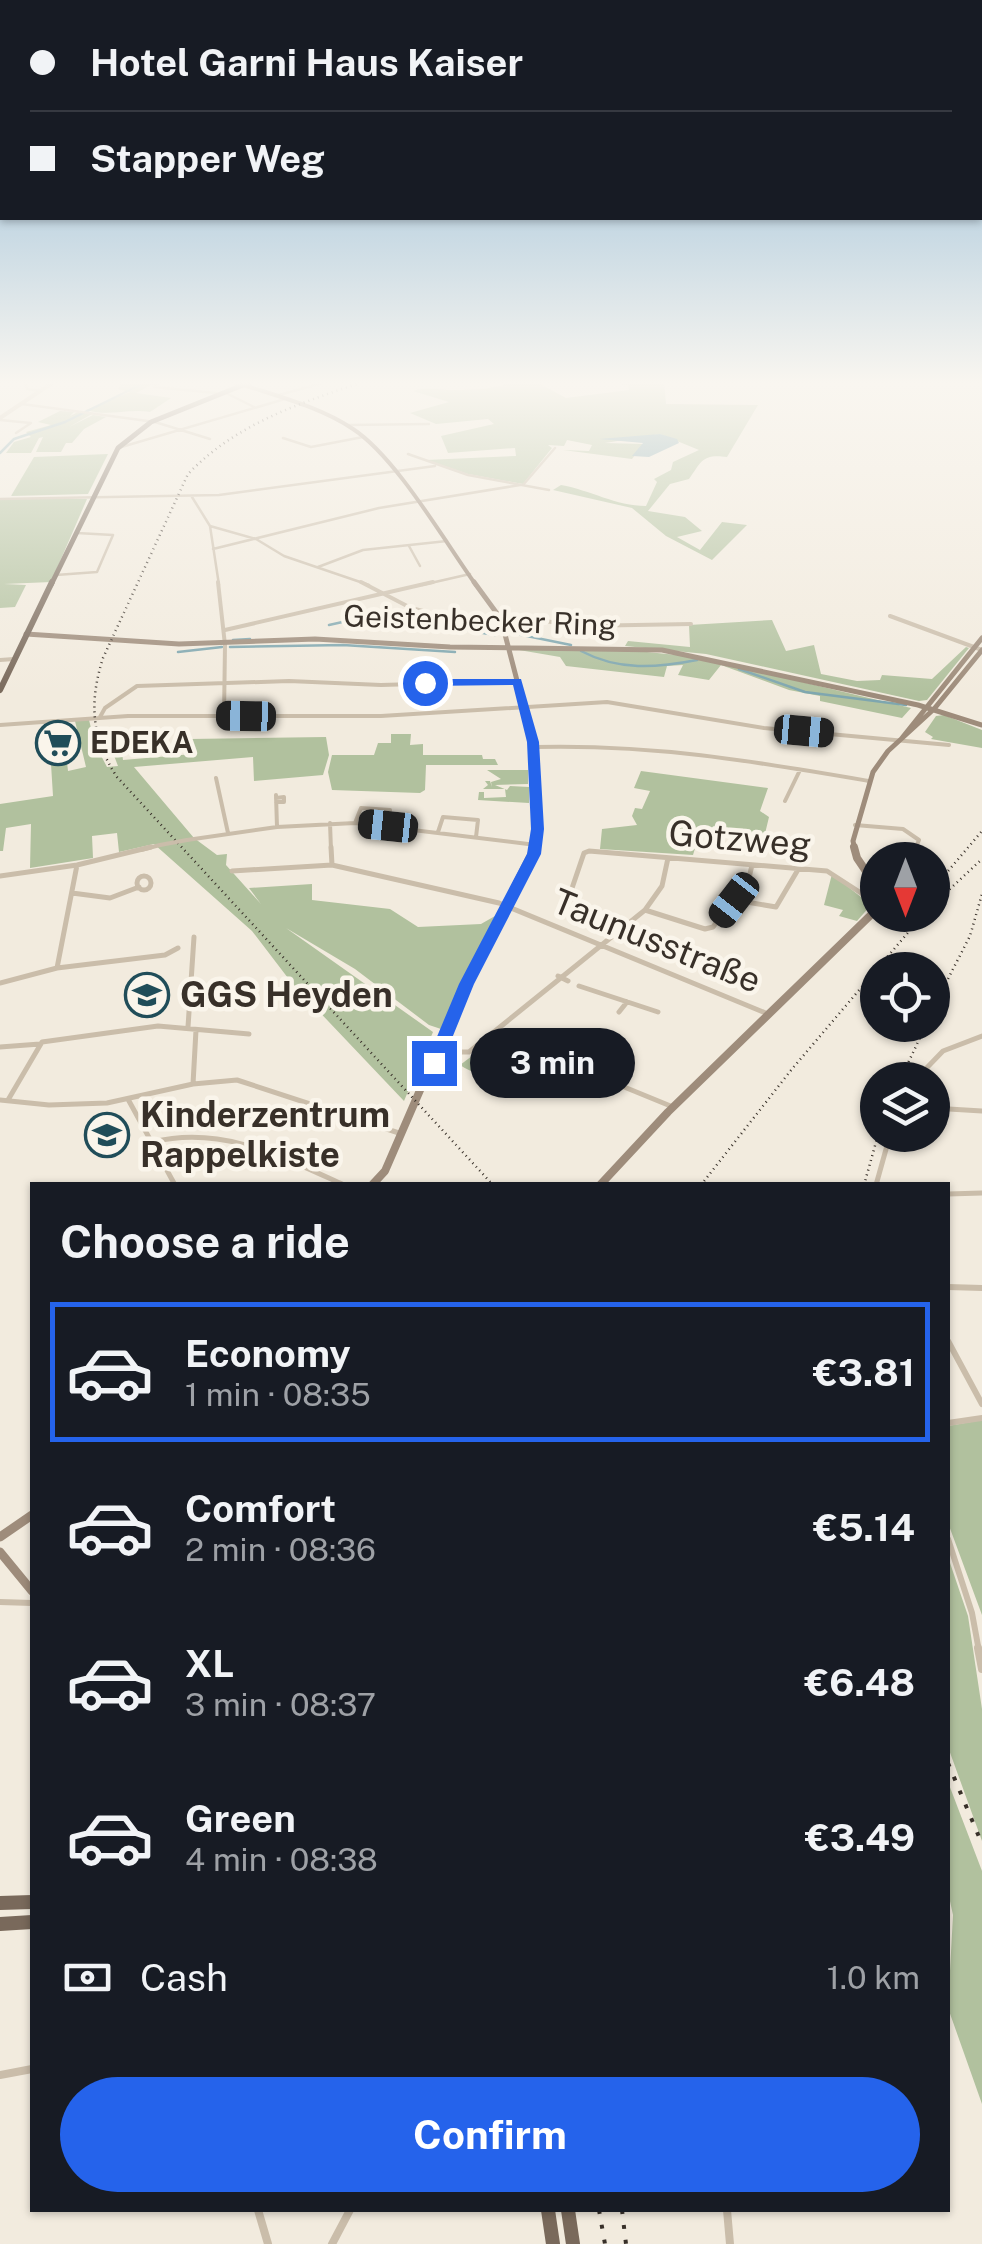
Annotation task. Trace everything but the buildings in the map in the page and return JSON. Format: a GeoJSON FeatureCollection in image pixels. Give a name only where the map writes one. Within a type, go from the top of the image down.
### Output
{"type":"FeatureCollection","features":[{"type":"Feature","properties":{"kind":"main road"},"geometry":{"type":"LineString","coordinates":[[0,690],[100,486]]}},
{"type":"Feature","properties":{"kind":"main road"},"geometry":{"type":"LineString","coordinates":[[375,1182],[386,1171],[466,984],[536,845],[534,747],[502,619],[404,486]]}},
{"type":"Feature","properties":{"kind":"main road","name":"Geistenbecker Ring"},"geometry":{"type":"LineString","coordinates":[[26,634],[226,644],[315,639],[672,652],[930,708],[982,725]]}},
{"type":"Feature","properties":{"kind":"main road"},"geometry":{"type":"LineString","coordinates":[[860,861],[854,852],[856,825],[878,762],[930,708],[979,649],[982,638]]}},
{"type":"Feature","properties":{"kind":"main road"},"geometry":{"type":"LineString","coordinates":[[603,1182],[673,1107],[860,924]]}},
{"type":"Feature","properties":{"kind":"main road"},"geometry":{"type":"LineString","coordinates":[[0,1537],[30,1516]]}},
{"type":"Feature","properties":{"kind":"main road"},"geometry":{"type":"LineString","coordinates":[[0,1552],[30,1588]]}},
{"type":"Feature","properties":{"kind":"main road"},"geometry":{"type":"LineString","coordinates":[[0,1904],[30,1902]]}},
{"type":"Feature","properties":{"kind":"main road"},"geometry":{"type":"LineString","coordinates":[[0,1924],[30,1922]]}},
{"type":"Feature","properties":{"kind":"main road"},"geometry":{"type":"LineString","coordinates":[[548,2212],[553,2244]]}},
{"type":"Feature","properties":{"kind":"main road"},"geometry":{"type":"LineString","coordinates":[[568,2212],[573,2244]]}},
{"type":"Feature","properties":{"kind":"street"},"geometry":{"type":"LineString","coordinates":[[0,499],[192,497],[283,486]]}},
{"type":"Feature","properties":{"kind":"street"},"geometry":{"type":"LineString","coordinates":[[214,549],[418,503],[518,486]]}},
{"type":"Feature","properties":{"kind":"street"},"geometry":{"type":"LineString","coordinates":[[526,486],[549,490]]}},
{"type":"Feature","properties":{"kind":"street"},"geometry":{"type":"LineString","coordinates":[[192,497],[210,526],[214,549],[226,644],[228,683],[224,716]]}},
{"type":"Feature","properties":{"kind":"street"},"geometry":{"type":"LineString","coordinates":[[210,526],[256,539],[284,556],[385,594],[411,608],[494,629]]}},
{"type":"Feature","properties":{"kind":"street"},"geometry":{"type":"LineString","coordinates":[[56,574],[96,573],[113,535],[77,533]]}},
{"type":"Feature","properties":{"kind":"street"},"geometry":{"type":"LineString","coordinates":[[317,568],[362,550],[446,541]]}},
{"type":"Feature","properties":{"kind":"street"},"geometry":{"type":"LineString","coordinates":[[410,546],[420,566]]}},
{"type":"Feature","properties":{"kind":"street"},"geometry":{"type":"LineString","coordinates":[[225,630],[470,574]]}},
{"type":"Feature","properties":{"kind":"street"},"geometry":{"type":"LineString","coordinates":[[890,616],[979,649]]}},
{"type":"Feature","properties":{"kind":"street"},"geometry":{"type":"LineString","coordinates":[[468,622],[525,618],[580,626],[691,624]]}},
{"type":"Feature","properties":{"kind":"street"},"geometry":{"type":"LineString","coordinates":[[0,660],[14,660]]}},
{"type":"Feature","properties":{"kind":"street"},"geometry":{"type":"LineString","coordinates":[[100,717],[105,708],[138,686],[518,682]]}},
{"type":"Feature","properties":{"kind":"street"},"geometry":{"type":"LineString","coordinates":[[0,724],[100,717],[381,716],[616,702],[764,728],[949,745]]}},
{"type":"Feature","properties":{"kind":"street"},"geometry":{"type":"LineString","coordinates":[[534,747],[649,747],[870,781]]}},
{"type":"Feature","properties":{"kind":"street"},"geometry":{"type":"LineString","coordinates":[[785,800],[800,770]]}},
{"type":"Feature","properties":{"kind":"street"},"geometry":{"type":"LineString","coordinates":[[216,778],[228,833]]}},
{"type":"Feature","properties":{"kind":"street"},"geometry":{"type":"LineString","coordinates":[[276,798],[277,827]]}},
{"type":"Feature","properties":{"kind":"street"},"geometry":{"type":"LineString","coordinates":[[355,823],[361,808],[390,810],[388,826]]}},
{"type":"Feature","properties":{"kind":"street"},"geometry":{"type":"LineString","coordinates":[[438,832],[443,817],[472,818],[478,820],[476,837]]}},
{"type":"Feature","properties":{"kind":"street"},"geometry":{"type":"LineString","coordinates":[[0,876],[77,865],[228,833],[330,823],[388,826],[536,845]]}},
{"type":"Feature","properties":{"kind":"street"},"geometry":{"type":"LineString","coordinates":[[330,823],[332,865]]}},
{"type":"Feature","properties":{"kind":"street"},"geometry":{"type":"LineString","coordinates":[[856,825],[910,832],[918,842]]}},
{"type":"Feature","properties":{"kind":"street","name":"Gotzweg"},"geometry":{"type":"LineString","coordinates":[[570,894],[586,852],[840,874],[860,896]]}},
{"type":"Feature","properties":{"kind":"street"},"geometry":{"type":"LineString","coordinates":[[439,1052],[468,1052],[645,910],[662,886],[668,858]]}},
{"type":"Feature","properties":{"kind":"street"},"geometry":{"type":"LineString","coordinates":[[57,968],[77,865]]}},
{"type":"Feature","properties":{"kind":"street","name":"Taunusstraße"},"geometry":{"type":"LineString","coordinates":[[232,871],[332,865],[507,907],[771,1015]]}},
{"type":"Feature","properties":{"kind":"street"},"geometry":{"type":"LineString","coordinates":[[645,910],[705,929],[712,927],[749,878],[752,865]]}},
{"type":"Feature","properties":{"kind":"street"},"geometry":{"type":"LineString","coordinates":[[734,900],[776,907],[799,868]]}},
{"type":"Feature","properties":{"kind":"street"},"geometry":{"type":"LineString","coordinates":[[72,893],[110,898],[139,886]]}},
{"type":"Feature","properties":{"kind":"street"},"geometry":{"type":"LineString","coordinates":[[188,1026],[194,937]]}},
{"type":"Feature","properties":{"kind":"street"},"geometry":{"type":"LineString","coordinates":[[0,983],[57,968],[165,955],[178,948]]}},
{"type":"Feature","properties":{"kind":"street"},"geometry":{"type":"LineString","coordinates":[[558,976],[568,981]]}},
{"type":"Feature","properties":{"kind":"street"},"geometry":{"type":"LineString","coordinates":[[578,986],[601,996]]}},
{"type":"Feature","properties":{"kind":"street"},"geometry":{"type":"LineString","coordinates":[[594,1001],[605,993],[658,1012]]}},
{"type":"Feature","properties":{"kind":"street"},"geometry":{"type":"LineString","coordinates":[[619,1012],[627,1002]]}},
{"type":"Feature","properties":{"kind":"street"},"geometry":{"type":"LineString","coordinates":[[0,1047],[158,1026],[249,1034]]}},
{"type":"Feature","properties":{"kind":"street"},"geometry":{"type":"LineString","coordinates":[[193,1084],[196,1030]]}},
{"type":"Feature","properties":{"kind":"street"},"geometry":{"type":"LineString","coordinates":[[933,1062],[943,1051],[982,1036]]}},
{"type":"Feature","properties":{"kind":"street"},"geometry":{"type":"LineString","coordinates":[[41,1043],[4,1100],[49,1105],[129,1101],[193,1084],[241,1080],[402,1134]]}},
{"type":"Feature","properties":{"kind":"street"},"geometry":{"type":"LineString","coordinates":[[615,1048],[590,1073],[673,1107]]}},
{"type":"Feature","properties":{"kind":"street"},"geometry":{"type":"LineString","coordinates":[[129,1101],[173,1182]]}},
{"type":"Feature","properties":{"kind":"street"},"geometry":{"type":"LineString","coordinates":[[950,1109],[982,1111]]}},
{"type":"Feature","properties":{"kind":"street"},"geometry":{"type":"LineString","coordinates":[[153,1142],[175,1137],[224,1138],[336,1182]]}},
{"type":"Feature","properties":{"kind":"street"},"geometry":{"type":"LineString","coordinates":[[877,1182],[885,1152]]}},
{"type":"Feature","properties":{"kind":"street"},"geometry":{"type":"LineString","coordinates":[[950,1194],[982,1193]]}},
{"type":"Feature","properties":{"kind":"street"},"geometry":{"type":"LineString","coordinates":[[950,1286],[982,1288]]}},
{"type":"Feature","properties":{"kind":"street"},"geometry":{"type":"LineString","coordinates":[[950,1345],[982,1404]]}},
{"type":"Feature","properties":{"kind":"street"},"geometry":{"type":"LineString","coordinates":[[950,1424],[982,1418]]}},
{"type":"Feature","properties":{"kind":"street"},"geometry":{"type":"LineString","coordinates":[[950,1544],[972,1613],[982,1669]]}},
{"type":"Feature","properties":{"kind":"street"},"geometry":{"type":"LineString","coordinates":[[0,1602],[30,1603]]}},
{"type":"Feature","properties":{"kind":"street"},"geometry":{"type":"LineString","coordinates":[[0,2075],[30,2068]]}},
{"type":"Feature","properties":{"kind":"street"},"geometry":{"type":"LineString","coordinates":[[259,2212],[268,2244]]}},
{"type":"Feature","properties":{"kind":"street"},"geometry":{"type":"LineString","coordinates":[[332,2244],[349,2212]]}},
{"type":"Feature","properties":{"kind":"street"},"geometry":{"type":"LineString","coordinates":[[727,2212],[730,2244]]}},
{"type":"Feature","properties":{"kind":"green space"},"geometry":{"type":"Polygon","coordinates":[[[17,486],[92,486],[88,494],[11,496],[17,486]]]}},
{"type":"Feature","properties":{"kind":"green space"},"geometry":{"type":"Polygon","coordinates":[[[564,486],[646,506],[655,486],[669,486],[648,511],[685,517],[702,531],[677,537],[700,550],[722,522],[747,525],[712,560],[666,536],[632,508],[553,490],[564,486]]]}},
{"type":"Feature","properties":{"kind":"green space"},"geometry":{"type":"Polygon","coordinates":[[[0,499],[87,499],[51,582],[4,584],[26,585],[15,607],[0,608],[0,499]]]}},
{"type":"Feature","properties":{"kind":"green space"},"geometry":{"type":"Polygon","coordinates":[[[772,620],[786,651],[814,645],[821,674],[857,681],[880,680],[882,675],[932,679],[969,648],[927,700],[919,701],[706,654],[625,646],[628,641],[690,647],[689,625],[772,620]]]}},
{"type":"Feature","properties":{"kind":"green space"},"geometry":{"type":"Polygon","coordinates":[[[519,650],[627,650],[697,657],[911,708],[902,718],[820,701],[820,696],[789,690],[721,665],[709,680],[678,675],[683,665],[667,666],[664,677],[566,666],[560,657],[519,650]]]}},
{"type":"Feature","properties":{"kind":"green space"},"geometry":{"type":"Polygon","coordinates":[[[944,715],[982,730],[982,748],[931,739],[925,732],[936,716],[944,715]]]}},
{"type":"Feature","properties":{"kind":"green space"},"geometry":{"type":"Polygon","coordinates":[[[89,720],[107,767],[118,766],[108,740],[120,739],[123,760],[193,754],[190,739],[326,737],[329,755],[323,775],[254,781],[253,757],[134,767],[194,838],[217,855],[227,854],[226,865],[261,904],[249,888],[312,884],[312,900],[390,909],[418,927],[481,924],[495,916],[441,1029],[429,1025],[355,969],[286,928],[433,1032],[404,1101],[291,982],[252,931],[154,844],[119,852],[117,833],[92,836],[93,858],[30,868],[31,824],[6,828],[0,851],[0,804],[53,796],[51,764],[67,762],[68,771],[86,767],[75,721],[89,720]]]}},
{"type":"Feature","properties":{"kind":"green space"},"geometry":{"type":"Polygon","coordinates":[[[391,734],[411,734],[410,745],[423,744],[423,755],[482,755],[483,759],[495,759],[498,765],[426,765],[425,790],[420,793],[332,790],[328,772],[332,755],[374,755],[378,743],[391,743],[391,734]]]}},
{"type":"Feature","properties":{"kind":"green space"},"geometry":{"type":"Polygon","coordinates":[[[487,770],[528,770],[528,784],[483,789],[488,785],[485,781],[490,781],[492,787],[491,782],[501,779],[487,770]]]}},
{"type":"Feature","properties":{"kind":"green space"},"geometry":{"type":"Polygon","coordinates":[[[641,771],[768,788],[760,811],[769,817],[763,842],[693,830],[693,855],[600,849],[602,829],[637,825],[632,816],[635,808],[642,809],[650,791],[634,788],[641,771]]]}},
{"type":"Feature","properties":{"kind":"green space"},"geometry":{"type":"Polygon","coordinates":[[[529,787],[529,803],[478,800],[479,792],[484,792],[484,798],[506,797],[505,789],[529,787]]]}},
{"type":"Feature","properties":{"kind":"green space"},"geometry":{"type":"Polygon","coordinates":[[[832,874],[860,896],[860,918],[857,921],[839,916],[843,910],[824,905],[832,874]]]}},
{"type":"Feature","properties":{"kind":"green space"},"geometry":{"type":"Polygon","coordinates":[[[472,1056],[618,1093],[583,1096],[514,1086],[460,1065],[472,1056]]]}},
{"type":"Feature","properties":{"kind":"green space"},"geometry":{"type":"Polygon","coordinates":[[[982,1420],[982,1615],[950,1528],[950,1426],[982,1420]]]}},
{"type":"Feature","properties":{"kind":"green space"},"geometry":{"type":"Polygon","coordinates":[[[950,1563],[968,1616],[982,1709],[982,1841],[950,1753],[950,1563]]]}},
{"type":"Feature","properties":{"kind":"green space"},"geometry":{"type":"Polygon","coordinates":[[[950,1787],[982,1871],[982,2104],[950,2014],[953,1915],[950,1787]]]}},
{"type":"Feature","properties":{"kind":"waterway"},"geometry":{"type":"LineString","coordinates":[[329,625],[383,613],[435,624]]}},
{"type":"Feature","properties":{"kind":"waterway"},"geometry":{"type":"LineString","coordinates":[[453,628],[495,635]]}},
{"type":"Feature","properties":{"kind":"waterway"},"geometry":{"type":"LineString","coordinates":[[517,634],[571,645]]}},
{"type":"Feature","properties":{"kind":"waterway"},"geometry":{"type":"LineString","coordinates":[[233,640],[250,639]]}},
{"type":"Feature","properties":{"kind":"waterway"},"geometry":{"type":"LineString","coordinates":[[230,647],[343,645],[455,652]]}},
{"type":"Feature","properties":{"kind":"waterway"},"geometry":{"type":"LineString","coordinates":[[178,652],[222,647]]}},
{"type":"Feature","properties":{"kind":"waterway"},"geometry":{"type":"LineString","coordinates":[[581,651],[624,665],[697,660]]}},
{"type":"Feature","properties":{"kind":"waterway"},"geometry":{"type":"LineString","coordinates":[[739,669],[805,692],[906,705]]}},
{"type":"Feature","properties":{"kind":"railway"},"geometry":{"type":"LineString","coordinates":[[183,486],[103,658],[94,705],[97,734],[108,762],[117,777],[490,1182]]}},
{"type":"Feature","properties":{"kind":"railway"},"geometry":{"type":"LineString","coordinates":[[950,869],[982,831]]}},
{"type":"Feature","properties":{"kind":"railway"},"geometry":{"type":"LineString","coordinates":[[950,889],[982,859]]}},
{"type":"Feature","properties":{"kind":"railway"},"geometry":{"type":"LineString","coordinates":[[950,975],[970,936],[982,894]]}},
{"type":"Feature","properties":{"kind":"railway"},"geometry":{"type":"LineString","coordinates":[[703,1182],[792,1069],[909,932]]}},
{"type":"Feature","properties":{"kind":"railway"},"geometry":{"type":"LineString","coordinates":[[909,1062],[918,1042]]}},
{"type":"Feature","properties":{"kind":"railway"},"geometry":{"type":"LineString","coordinates":[[865,1182],[873,1152]]}},
{"type":"Feature","properties":{"kind":"railway"},"geometry":{"type":"LineString","coordinates":[[950,1768],[982,1844]]}},
{"type":"Feature","properties":{"kind":"railway"},"geometry":{"type":"LineString","coordinates":[[599,2212],[605,2244]]}},
{"type":"Feature","properties":{"kind":"railway"},"geometry":{"type":"LineString","coordinates":[[622,2212],[626,2244]]}},
{"type":"Feature","properties":{"kind":"place","name":"EDEKA"},"geometry":{"type":"Point","coordinates":[58,743]}},
{"type":"Feature","properties":{"kind":"place","name":"GGS Heyden"},"geometry":{"type":"Point","coordinates":[147,995]}},
{"type":"Feature","properties":{"kind":"place","name":"Kinderzentrum Rappelkiste"},"geometry":{"type":"Point","coordinates":[107,1135]}},
{"type":"Feature","properties":{"kind":"route"},"geometry":{"type":"LineString","coordinates":[[425,683],[518,682],[533,742],[538,829],[534,854],[466,984],[434,1063]]}}]}
